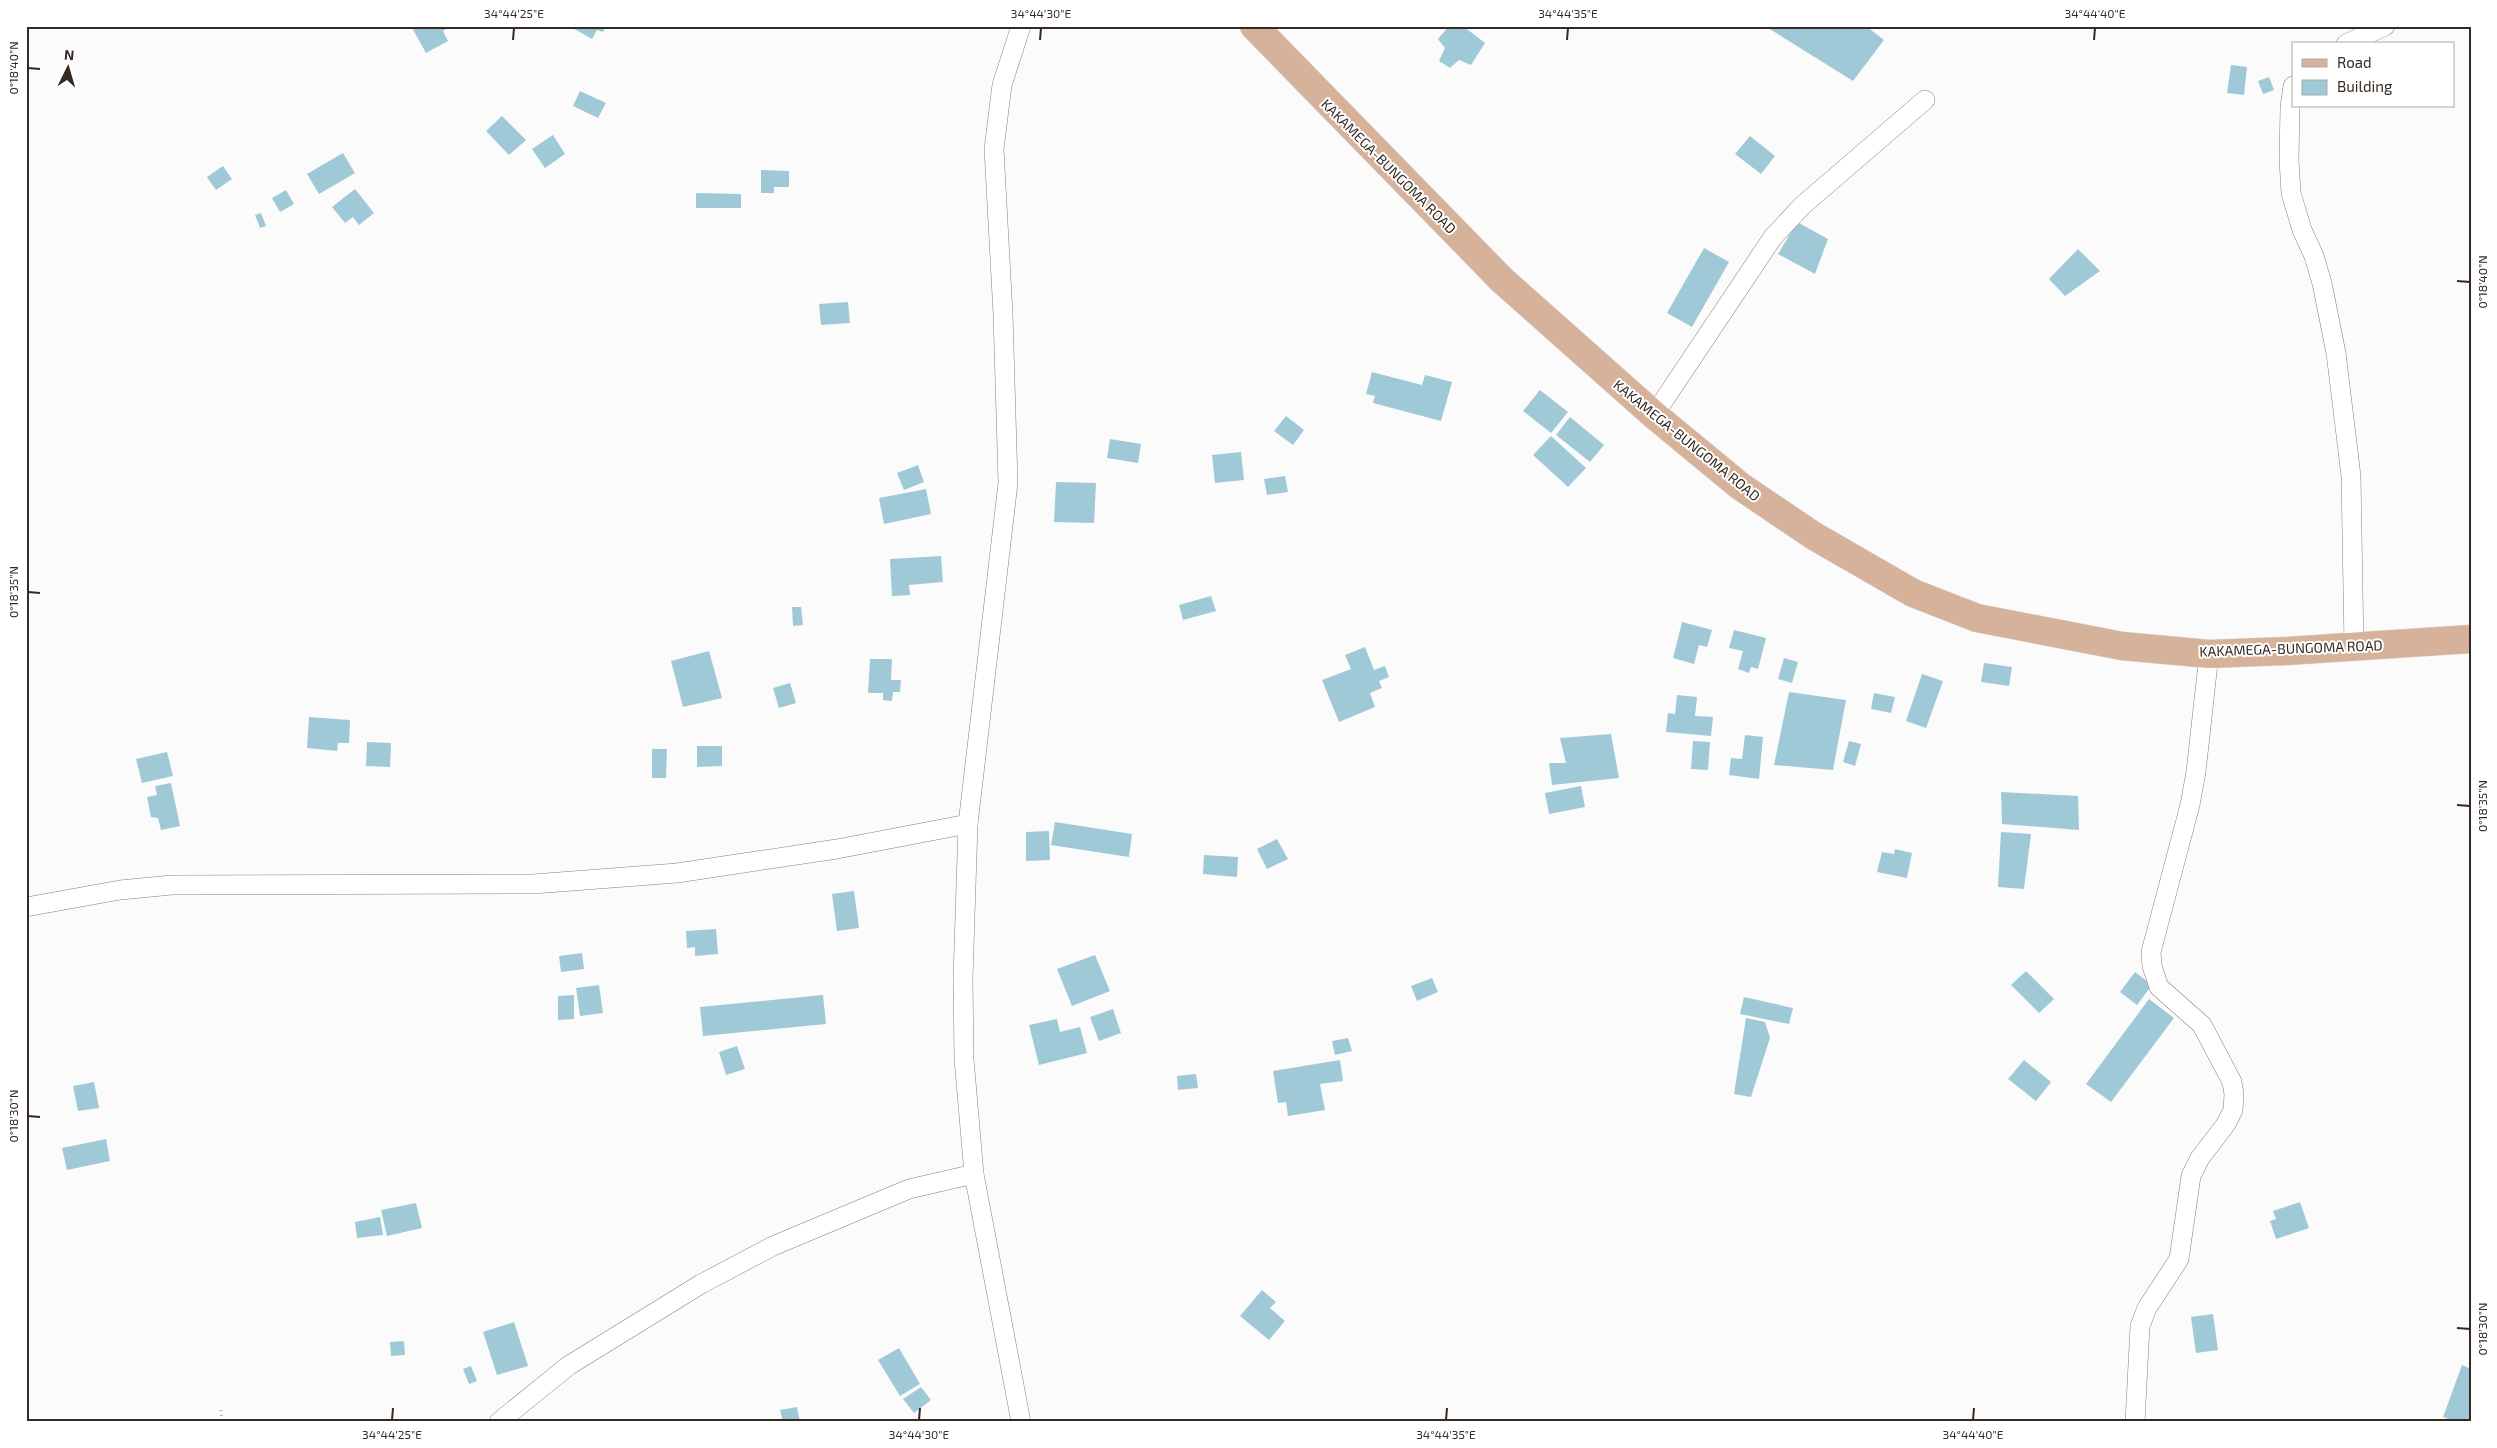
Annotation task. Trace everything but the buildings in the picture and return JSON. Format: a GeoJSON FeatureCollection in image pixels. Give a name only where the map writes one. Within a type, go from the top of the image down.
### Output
{"type":"FeatureCollection","features":[{"type":"Feature","properties":{"kind":"main road","name":"KAKAMEGA-BUNGOMA ROAD"},"geometry":{"type":"LineString","coordinates":[[1254,26],[1502,280],[1654,415],[1756,498],[1814,536],[1913,593],[1977,618],[2122,646],[2209,654],[2471,639]]}},
{"type":"Feature","properties":{"kind":"street"},"geometry":{"type":"LineString","coordinates":[[1020,1422],[974,1174],[964,1058],[968,824],[1008,483],[1003,314],[994,149],[1002,85],[1021,26]]}},
{"type":"Feature","properties":{"kind":"street"},"geometry":{"type":"LineString","coordinates":[[2350,42],[2385,26]]}},
{"type":"Feature","properties":{"kind":"street"},"geometry":{"type":"LineString","coordinates":[[1654,415],[1773,237],[1803,204],[1925,100]]}},
{"type":"Feature","properties":{"kind":"street"},"geometry":{"type":"LineString","coordinates":[[2292,100],[2290,128],[2292,193],[2302,230],[2314,256],[2322,283],[2336,353],[2351,476],[2354,646]]}},
{"type":"Feature","properties":{"kind":"street"},"geometry":{"type":"LineString","coordinates":[[2134,1422],[2140,1326],[2147,1308],[2178,1259],[2191,1176],[2200,1158],[2226,1124],[2233,1110],[2234,1094],[2232,1082],[2202,1025],[2159,987],[2152,966],[2151,952],[2190,805],[2196,772],[2209,654]]}},
{"type":"Feature","properties":{"kind":"street"},"geometry":{"type":"LineString","coordinates":[[26,907],[120,890],[172,885],[533,884],[677,873],[837,849],[968,824]]}},
{"type":"Feature","properties":{"kind":"street"},"geometry":{"type":"LineString","coordinates":[[499,1422],[568,1366],[701,1284],[773,1246],[909,1189],[974,1174]]}},
{"type":"Feature","properties":{"kind":"path"},"geometry":{"type":"LineString","coordinates":[[221,1410],[222,1422]]}}]}
